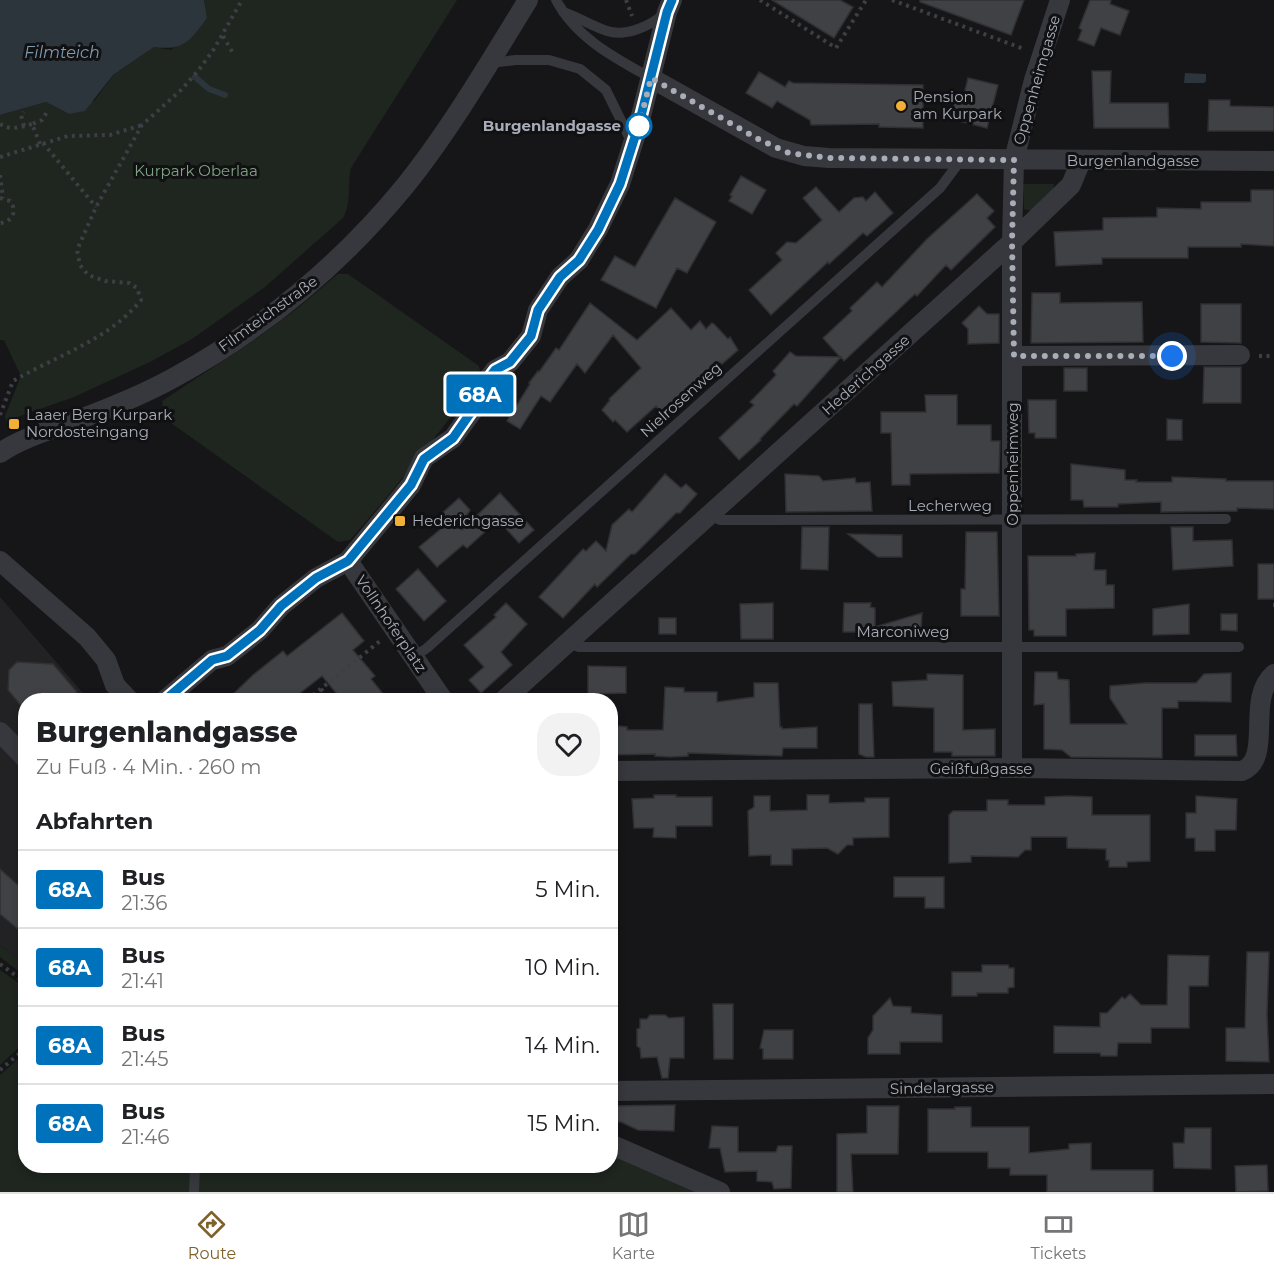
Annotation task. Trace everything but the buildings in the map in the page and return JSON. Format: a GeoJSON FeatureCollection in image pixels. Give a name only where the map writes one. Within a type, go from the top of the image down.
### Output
{"type":"FeatureCollection","features":[{"type":"Feature","properties":{"kind":"street","name":"Filmteichstraße"},"geometry":{"type":"LineString","coordinates":[[0,453],[24,439],[124,403],[176,377],[263,321],[303,291],[373,224],[405,185],[432,150],[528,0]]}},
{"type":"Feature","properties":{"kind":"street","name":"Oppenheimgasse"},"geometry":{"type":"LineString","coordinates":[[1014,160],[1034,80],[1060,0]]}},
{"type":"Feature","properties":{"kind":"street"},"geometry":{"type":"LineString","coordinates":[[348,561],[411,485],[424,459],[453,438],[474,408],[481,389],[495,370],[510,362],[531,336],[538,310],[560,277],[579,260],[598,230],[620,184],[633,145],[669,6]]}},
{"type":"Feature","properties":{"kind":"street","name":"Burgenlandgasse"},"geometry":{"type":"LineString","coordinates":[[651,78],[760,140],[789,153],[830,158],[1274,161]]}},
{"type":"Feature","properties":{"kind":"street","name":"Oppenheimweg"},"geometry":{"type":"LineString","coordinates":[[1012,768],[1014,160]]}},
{"type":"Feature","properties":{"kind":"street","name":"Hederichgasse"},"geometry":{"type":"LineString","coordinates":[[512,693],[711,516],[1012,242],[1071,185],[1081,161]]}},
{"type":"Feature","properties":{"kind":"street"},"geometry":{"type":"LineString","coordinates":[[1014,356],[1245,355]]}},
{"type":"Feature","properties":{"kind":"street"},"geometry":{"type":"LineString","coordinates":[[0,561],[87,637],[106,660],[115,685],[122,693]]}},
{"type":"Feature","properties":{"kind":"street","name":"Vollnhoferplatz"},"geometry":{"type":"LineString","coordinates":[[173,693],[212,660],[227,656],[260,630],[281,606],[316,578],[348,561],[438,693]]}},
{"type":"Feature","properties":{"kind":"street","name":"Geißfußgasse"},"geometry":{"type":"LineString","coordinates":[[618,771],[1012,768],[1231,772],[1248,769],[1258,758],[1261,695],[1268,680],[1274,674]]}},
{"type":"Feature","properties":{"kind":"street"},"geometry":{"type":"LineString","coordinates":[[0,732],[18,751]]}},
{"type":"Feature","properties":{"kind":"street","name":"Sindelargasse"},"geometry":{"type":"LineString","coordinates":[[618,1091],[1274,1084]]}},
{"type":"Feature","properties":{"kind":"street"},"geometry":{"type":"LineString","coordinates":[[618,1147],[720,1192]]}},
{"type":"Feature","properties":{"kind":"lane"},"geometry":{"type":"LineString","coordinates":[[556,0],[562,12],[579,31],[605,53],[651,78]]}},
{"type":"Feature","properties":{"kind":"lane"},"geometry":{"type":"LineString","coordinates":[[562,12],[577,16],[608,31],[627,31],[652,24],[669,6]]}},
{"type":"Feature","properties":{"kind":"lane"},"geometry":{"type":"LineString","coordinates":[[489,63],[549,60],[580,69],[606,90],[633,145]]}},
{"type":"Feature","properties":{"kind":"lane","name":"Nielrosenweg"},"geometry":{"type":"LineString","coordinates":[[414,657],[940,188],[961,160]]}},
{"type":"Feature","properties":{"kind":"lane","name":"Lecherweg"},"geometry":{"type":"LineString","coordinates":[[711,516],[720,520],[1226,519]]}},
{"type":"Feature","properties":{"kind":"lane","name":"Marconiweg"},"geometry":{"type":"LineString","coordinates":[[568,644],[579,647],[1013,645],[1239,647]]}},
{"type":"Feature","properties":{"kind":"lane"},"geometry":{"type":"LineString","coordinates":[[194,1192],[195,1173]]}},
{"type":"Feature","properties":{"kind":"path"},"geometry":{"type":"LineString","coordinates":[[626,0],[634,20]]}},
{"type":"Feature","properties":{"kind":"path"},"geometry":{"type":"LineString","coordinates":[[760,0],[836,48],[866,0]]}},
{"type":"Feature","properties":{"kind":"path"},"geometry":{"type":"LineString","coordinates":[[892,0],[1025,49]]}},
{"type":"Feature","properties":{"kind":"path"},"geometry":{"type":"LineString","coordinates":[[0,415],[12,381],[76,350],[131,313],[141,300],[137,288],[129,283],[105,281],[88,275],[80,265],[77,250],[96,207],[142,125],[180,91],[209,57],[223,36],[240,1]]}},
{"type":"Feature","properties":{"kind":"path"},"geometry":{"type":"LineString","coordinates":[[223,36],[234,55]]}},
{"type":"Feature","properties":{"kind":"path"},"geometry":{"type":"LineString","coordinates":[[24,112],[21,115],[24,126]]}},
{"type":"Feature","properties":{"kind":"path"},"geometry":{"type":"LineString","coordinates":[[0,123],[6,128],[14,129],[42,120],[47,112]]}},
{"type":"Feature","properties":{"kind":"path"},"geometry":{"type":"LineString","coordinates":[[32,124],[41,143],[96,207]]}},
{"type":"Feature","properties":{"kind":"path"},"geometry":{"type":"LineString","coordinates":[[0,157],[68,136],[110,135],[142,125]]}},
{"type":"Feature","properties":{"kind":"path"},"geometry":{"type":"LineString","coordinates":[[0,176],[2,198],[13,205],[14,213],[9,220],[0,223]]}},
{"type":"Feature","properties":{"kind":"path"},"geometry":{"type":"LineString","coordinates":[[1245,355],[1274,356]]}},
{"type":"Feature","properties":{"kind":"path"},"geometry":{"type":"LineString","coordinates":[[316,693],[395,629]]}},
{"type":"Feature","properties":{"kind":"path"},"geometry":{"type":"LineString","coordinates":[[321,689],[324,693]]}},
{"type":"Feature","properties":{"kind":"path"},"geometry":{"type":"LineString","coordinates":[[0,964],[18,977]]}},
{"type":"Feature","properties":{"kind":"path"},"geometry":{"type":"LineString","coordinates":[[0,1070],[18,1055]]}},
{"type":"Feature","properties":{"kind":"shaded area"},"geometry":{"type":"Polygon","coordinates":[[[0,597],[83,693],[18,693],[18,958],[0,946],[0,597]]]}},
{"type":"Feature","properties":{"kind":"green space","name":"Kurpark Oberlaa"},"geometry":{"type":"Polygon","coordinates":[[[204,0],[457,0],[351,168],[348,200],[343,218],[265,287],[192,339],[150,362],[74,397],[6,421],[5,416],[21,376],[4,340],[0,340],[0,115],[46,102],[69,114],[95,100],[113,75],[154,47],[171,50],[207,18],[204,0]]]}},
{"type":"Feature","properties":{"kind":"green space"},"geometry":{"type":"Polygon","coordinates":[[[1023,184],[1054,184],[1053,191],[1031,211],[1024,209],[1023,184]]]}},
{"type":"Feature","properties":{"kind":"green space"},"geometry":{"type":"Polygon","coordinates":[[[338,274],[348,274],[479,366],[481,376],[417,460],[350,540],[338,542],[164,418],[162,401],[256,339],[338,274]]]}},
{"type":"Feature","properties":{"kind":"green space"},"geometry":{"type":"Polygon","coordinates":[[[0,946],[18,958],[18,971],[0,957],[0,946]]]}},
{"type":"Feature","properties":{"kind":"green space"},"geometry":{"type":"Polygon","coordinates":[[[0,970],[18,982],[18,1048],[0,1065],[0,970]]]}},
{"type":"Feature","properties":{"kind":"green space"},"geometry":{"type":"Polygon","coordinates":[[[18,1059],[18,1173],[618,1173],[618,1156],[702,1192],[0,1192],[0,1075],[18,1059]]]}},
{"type":"Feature","properties":{"kind":"water","name":"Filmteich"},"geometry":{"type":"Polygon","coordinates":[[[0,0],[204,0],[207,18],[185,43],[173,47],[154,47],[113,75],[85,111],[69,114],[46,102],[0,115],[0,0]]]}},
{"type":"Feature","properties":{"kind":"water"},"geometry":{"type":"Polygon","coordinates":[[[1185,73],[1206,74],[1206,81],[1204,83],[1184,83],[1185,73]]]}},
{"type":"Feature","properties":{"kind":"waterway"},"geometry":{"type":"LineString","coordinates":[[195,77],[209,89],[225,95]]}},
{"type":"Feature","properties":{"kind":"bus line","name":"68A"},"geometry":{"type":"LineString","coordinates":[[173,693],[212,660],[227,656],[260,630],[281,606],[316,578],[348,561],[411,485],[424,459],[453,438],[474,408],[481,389],[495,370],[510,362],[531,336],[538,310],[560,277],[579,260],[598,230],[620,184],[639,124],[672,0]]}},
{"type":"Feature","properties":{"kind":"place","name":"Pension am Kurpark"},"geometry":{"type":"Point","coordinates":[901,106]}},
{"type":"Feature","properties":{"kind":"place","name":"Burgenlandgasse"},"geometry":{"type":"Point","coordinates":[639,126]}},
{"type":"Feature","properties":{"kind":"place","name":"Laaer Berg Kurpark Nordosteingang"},"geometry":{"type":"Point","coordinates":[14,424]}},
{"type":"Feature","properties":{"kind":"place","name":"Hederichgasse"},"geometry":{"type":"Point","coordinates":[400,521]}},
{"type":"Feature","properties":{"kind":"route"},"geometry":{"type":"LineString","coordinates":[[639,126],[651,78],[760,140],[789,153],[830,158],[1014,160],[1012,242],[1014,356],[1172,356]]}}]}
